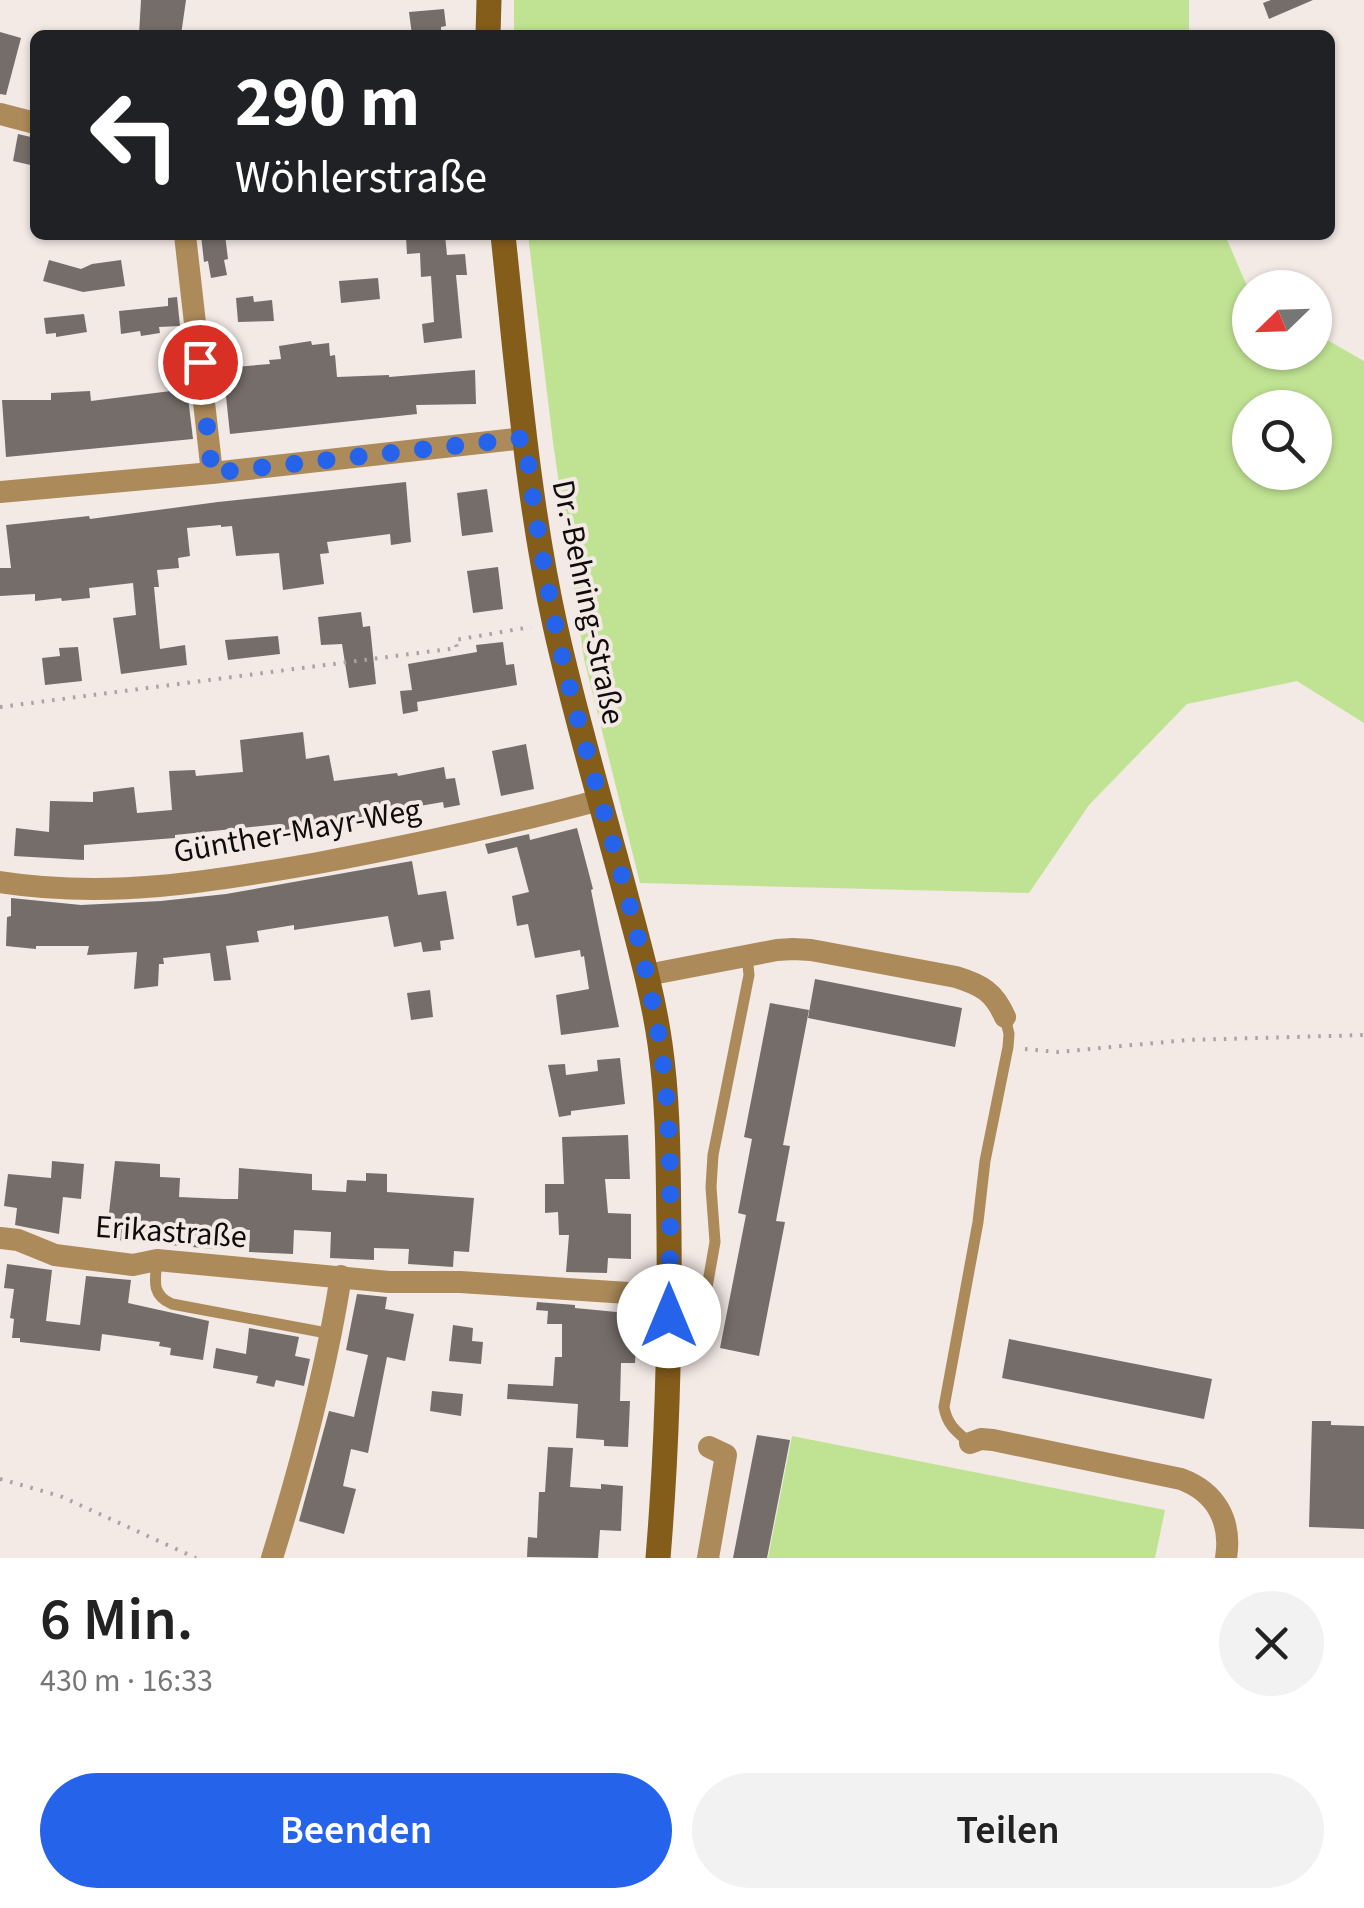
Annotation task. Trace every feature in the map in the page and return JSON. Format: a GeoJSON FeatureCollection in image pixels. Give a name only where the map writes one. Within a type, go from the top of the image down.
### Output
{"type":"FeatureCollection","features":[{"type":"Feature","properties":{"kind":"street"},"geometry":{"type":"LineString","coordinates":[[488,30],[489,0]]}},
{"type":"Feature","properties":{"kind":"street"},"geometry":{"type":"LineString","coordinates":[[0,114],[30,122]]}},
{"type":"Feature","properties":{"kind":"street"},"geometry":{"type":"LineString","coordinates":[[186,240],[212,473]]}},
{"type":"Feature","properties":{"kind":"street","name":"Dr.-Behring-Straße"},"geometry":{"type":"LineString","coordinates":[[504,240],[525,438],[555,624],[647,976],[666,1087],[669,1345],[658,1558]]}},
{"type":"Feature","properties":{"kind":"street"},"geometry":{"type":"LineString","coordinates":[[0,492],[525,438]]}},
{"type":"Feature","properties":{"kind":"street","name":"Günther-Mayr-Weg"},"geometry":{"type":"LineString","coordinates":[[0,882],[36,888],[118,890],[204,882],[419,844],[600,800]]}},
{"type":"Feature","properties":{"kind":"street"},"geometry":{"type":"LineString","coordinates":[[647,976],[777,950],[811,950],[973,982],[998,1001],[1005,1017]]}},
{"type":"Feature","properties":{"kind":"street","name":"Erikastraße"},"geometry":{"type":"LineString","coordinates":[[0,1238],[18,1240],[55,1254],[133,1265],[157,1260],[388,1282],[669,1292]]}},
{"type":"Feature","properties":{"kind":"street"},"geometry":{"type":"LineString","coordinates":[[272,1558],[300,1470],[342,1276]]}},
{"type":"Feature","properties":{"kind":"street"},"geometry":{"type":"LineString","coordinates":[[970,1442],[993,1440],[1192,1483],[1212,1498],[1224,1519],[1228,1532],[1226,1558]]}},
{"type":"Feature","properties":{"kind":"street"},"geometry":{"type":"LineString","coordinates":[[708,1447],[726,1456],[708,1558]]}},
{"type":"Feature","properties":{"kind":"lane"},"geometry":{"type":"LineString","coordinates":[[669,1345],[685,1346],[697,1340],[699,1333],[714,1242],[714,1156],[749,975],[746,956]]}},
{"type":"Feature","properties":{"kind":"lane"},"geometry":{"type":"LineString","coordinates":[[970,1442],[946,1420],[944,1407],[1008,1047],[1005,1017]]}},
{"type":"Feature","properties":{"kind":"lane"},"geometry":{"type":"LineString","coordinates":[[157,1260],[154,1285],[162,1300],[332,1334]]}},
{"type":"Feature","properties":{"kind":"path"},"geometry":{"type":"LineString","coordinates":[[0,707],[456,648],[456,640],[555,624]]}},
{"type":"Feature","properties":{"kind":"path"},"geometry":{"type":"LineString","coordinates":[[1008,1047],[1058,1052],[1187,1040],[1364,1035]]}},
{"type":"Feature","properties":{"kind":"path"},"geometry":{"type":"LineString","coordinates":[[0,1479],[60,1496],[196,1558]]}},
{"type":"Feature","properties":{"kind":"green space"},"geometry":{"type":"Polygon","coordinates":[[[514,0],[1189,0],[1189,30],[514,30],[514,0]]]}},
{"type":"Feature","properties":{"kind":"green space"},"geometry":{"type":"Polygon","coordinates":[[[529,240],[1227,240],[1240,270],[1232,270],[1232,370],[1332,370],[1332,343],[1364,361],[1364,723],[1297,681],[1187,704],[1089,805],[1029,893],[640,883],[584,659],[529,240]]]}},
{"type":"Feature","properties":{"kind":"green space"},"geometry":{"type":"Polygon","coordinates":[[[792,1436],[1165,1510],[1155,1558],[768,1558],[792,1436]]]}},
{"type":"Feature","properties":{"kind":"building"},"geometry":{"type":"Polygon","coordinates":[[[141,0],[186,0],[182,30],[139,30],[141,0]]]}},
{"type":"Feature","properties":{"kind":"building"},"geometry":{"type":"Polygon","coordinates":[[[1313,0],[1269,19],[1263,3],[1313,0]]]}},
{"type":"Feature","properties":{"kind":"building"},"geometry":{"type":"Polygon","coordinates":[[[444,9],[446,26],[441,30],[411,30],[409,12],[444,9]]]}},
{"type":"Feature","properties":{"kind":"building"},"geometry":{"type":"Polygon","coordinates":[[[0,32],[21,38],[6,95],[0,94],[0,32]]]}},
{"type":"Feature","properties":{"kind":"building"},"geometry":{"type":"Polygon","coordinates":[[[18,134],[30,137],[30,165],[13,161],[18,134]]]}},
{"type":"Feature","properties":{"kind":"building"},"geometry":{"type":"Polygon","coordinates":[[[202,240],[226,240],[227,275],[211,278],[208,261],[204,262],[202,240]]]}},
{"type":"Feature","properties":{"kind":"building"},"geometry":{"type":"Polygon","coordinates":[[[406,240],[446,240],[447,255],[465,254],[467,275],[456,275],[462,338],[424,343],[422,324],[434,322],[431,276],[421,277],[420,253],[407,254],[406,240]]]}},
{"type":"Feature","properties":{"kind":"building"},"geometry":{"type":"Polygon","coordinates":[[[49,260],[81,269],[121,260],[125,286],[83,292],[43,281],[49,260]]]}},
{"type":"Feature","properties":{"kind":"building"},"geometry":{"type":"Polygon","coordinates":[[[378,278],[380,299],[341,303],[339,281],[378,278]]]}},
{"type":"Feature","properties":{"kind":"building"},"geometry":{"type":"Polygon","coordinates":[[[253,296],[254,302],[272,300],[274,321],[238,322],[236,298],[253,296]]]}},
{"type":"Feature","properties":{"kind":"building"},"geometry":{"type":"Polygon","coordinates":[[[177,297],[180,326],[159,327],[160,333],[141,336],[140,331],[121,334],[119,311],[168,306],[168,298],[177,297]]]}},
{"type":"Feature","properties":{"kind":"building"},"geometry":{"type":"Polygon","coordinates":[[[84,314],[87,332],[56,337],[56,333],[46,334],[44,318],[84,314]]]}},
{"type":"Feature","properties":{"kind":"building"},"geometry":{"type":"Polygon","coordinates":[[[311,341],[312,345],[329,343],[330,356],[335,355],[337,377],[475,370],[476,404],[416,405],[417,414],[230,434],[223,368],[270,364],[269,360],[281,359],[279,346],[311,341]]]}},
{"type":"Feature","properties":{"kind":"building"},"geometry":{"type":"Polygon","coordinates":[[[187,389],[193,439],[6,457],[2,400],[51,400],[51,393],[90,391],[91,401],[187,389]]]}},
{"type":"Feature","properties":{"kind":"building"},"geometry":{"type":"Polygon","coordinates":[[[406,482],[411,542],[391,545],[390,534],[327,542],[329,553],[320,554],[324,584],[283,590],[279,553],[236,556],[232,526],[187,528],[190,556],[178,558],[179,568],[157,570],[159,587],[154,587],[160,649],[185,645],[187,665],[121,674],[113,618],[136,615],[133,583],[89,588],[90,598],[62,601],[35,601],[35,594],[0,596],[0,568],[11,568],[6,525],[89,516],[90,519],[406,482]]]}},
{"type":"Feature","properties":{"kind":"building"},"geometry":{"type":"Polygon","coordinates":[[[487,489],[493,532],[462,536],[457,493],[487,489]]]}},
{"type":"Feature","properties":{"kind":"building"},"geometry":{"type":"Polygon","coordinates":[[[498,567],[503,609],[473,613],[467,571],[498,567]]]}},
{"type":"Feature","properties":{"kind":"building"},"geometry":{"type":"Polygon","coordinates":[[[361,612],[363,627],[370,626],[376,684],[349,688],[342,644],[321,645],[318,617],[361,612]]]}},
{"type":"Feature","properties":{"kind":"building"},"geometry":{"type":"Polygon","coordinates":[[[278,636],[280,654],[228,660],[225,640],[278,636]]]}},
{"type":"Feature","properties":{"kind":"building"},"geometry":{"type":"Polygon","coordinates":[[[503,642],[506,665],[514,664],[517,685],[417,702],[418,711],[403,714],[400,691],[412,690],[408,664],[477,652],[476,645],[503,642]]]}},
{"type":"Feature","properties":{"kind":"building"},"geometry":{"type":"Polygon","coordinates":[[[78,647],[82,681],[45,685],[42,658],[60,656],[59,648],[78,647]]]}},
{"type":"Feature","properties":{"kind":"building"},"geometry":{"type":"Polygon","coordinates":[[[303,732],[306,759],[329,755],[334,781],[397,773],[398,776],[444,767],[446,779],[455,778],[460,805],[444,808],[443,802],[402,809],[404,819],[282,840],[280,824],[84,845],[84,860],[14,856],[16,828],[49,832],[50,801],[93,802],[93,792],[134,787],[137,813],[172,810],[169,771],[195,770],[196,776],[243,772],[240,740],[303,732]]]}},
{"type":"Feature","properties":{"kind":"building"},"geometry":{"type":"Polygon","coordinates":[[[526,744],[534,789],[501,796],[492,751],[526,744]]]}},
{"type":"Feature","properties":{"kind":"building"},"geometry":{"type":"Polygon","coordinates":[[[577,828],[593,889],[619,1027],[561,1035],[556,995],[589,989],[584,956],[581,957],[580,950],[535,958],[528,924],[517,926],[512,896],[529,892],[517,847],[488,854],[485,844],[529,834],[530,840],[577,828]]]}},
{"type":"Feature","properties":{"kind":"building"},"geometry":{"type":"Polygon","coordinates":[[[412,861],[418,895],[446,891],[454,939],[440,941],[441,950],[423,952],[421,942],[394,947],[388,916],[294,930],[294,925],[257,931],[259,942],[226,946],[231,980],[214,981],[210,953],[163,958],[158,986],[134,989],[137,952],[87,955],[89,946],[6,946],[11,898],[81,905],[161,901],[226,894],[412,861]]]}},
{"type":"Feature","properties":{"kind":"building"},"geometry":{"type":"Polygon","coordinates":[[[815,979],[962,1008],[955,1047],[808,1018],[815,979]]]}},
{"type":"Feature","properties":{"kind":"building"},"geometry":{"type":"Polygon","coordinates":[[[430,990],[433,1017],[411,1020],[407,993],[430,990]]]}},
{"type":"Feature","properties":{"kind":"building"},"geometry":{"type":"Polygon","coordinates":[[[770,1003],[809,1010],[783,1145],[790,1146],[776,1221],[785,1222],[759,1356],[720,1348],[746,1215],[738,1213],[752,1139],[744,1137],[770,1003]]]}},
{"type":"Feature","properties":{"kind":"building"},"geometry":{"type":"Polygon","coordinates":[[[620,1058],[625,1104],[571,1111],[571,1115],[559,1117],[548,1065],[565,1064],[566,1075],[598,1071],[597,1060],[620,1058]]]}},
{"type":"Feature","properties":{"kind":"building"},"geometry":{"type":"Polygon","coordinates":[[[628,1135],[630,1179],[605,1179],[608,1213],[631,1214],[631,1259],[608,1258],[607,1273],[566,1272],[569,1235],[559,1235],[558,1212],[545,1213],[545,1184],[564,1184],[562,1137],[628,1135]]]}},
{"type":"Feature","properties":{"kind":"building"},"geometry":{"type":"Polygon","coordinates":[[[52,1161],[84,1164],[81,1199],[63,1197],[59,1234],[15,1225],[17,1208],[4,1206],[8,1174],[51,1178],[52,1161]]]}},
{"type":"Feature","properties":{"kind":"building"},"geometry":{"type":"Polygon","coordinates":[[[115,1161],[160,1164],[160,1177],[180,1178],[179,1197],[238,1199],[239,1168],[312,1174],[312,1190],[346,1192],[347,1180],[366,1181],[366,1173],[387,1174],[387,1192],[474,1198],[469,1252],[454,1251],[453,1267],[408,1264],[409,1249],[374,1248],[374,1260],[330,1258],[331,1232],[294,1230],[293,1254],[249,1252],[250,1230],[216,1228],[214,1249],[106,1239],[115,1161]]]}},
{"type":"Feature","properties":{"kind":"building"},"geometry":{"type":"Polygon","coordinates":[[[7,1264],[52,1270],[46,1321],[80,1325],[86,1276],[131,1280],[128,1303],[209,1321],[203,1360],[170,1355],[171,1348],[159,1346],[160,1342],[102,1334],[100,1351],[20,1342],[20,1338],[12,1338],[14,1289],[4,1288],[7,1264]]]}},
{"type":"Feature","properties":{"kind":"building"},"geometry":{"type":"Polygon","coordinates":[[[357,1294],[387,1297],[385,1309],[414,1314],[405,1361],[387,1357],[368,1453],[351,1449],[343,1486],[356,1489],[344,1534],[299,1521],[329,1411],[354,1417],[368,1355],[346,1350],[357,1294]]]}},
{"type":"Feature","properties":{"kind":"building"},"geometry":{"type":"Polygon","coordinates":[[[537,1302],[637,1314],[635,1363],[621,1363],[620,1401],[630,1401],[628,1447],[604,1446],[604,1440],[576,1438],[578,1404],[507,1399],[508,1384],[553,1386],[555,1357],[562,1357],[562,1324],[547,1324],[548,1311],[536,1310],[537,1302]]]}},
{"type":"Feature","properties":{"kind":"building"},"geometry":{"type":"Polygon","coordinates":[[[453,1325],[473,1328],[472,1341],[483,1342],[481,1364],[449,1361],[453,1325]]]}},
{"type":"Feature","properties":{"kind":"building"},"geometry":{"type":"Polygon","coordinates":[[[249,1328],[299,1337],[295,1356],[310,1359],[304,1386],[276,1380],[274,1387],[256,1383],[258,1376],[213,1368],[216,1348],[246,1354],[249,1328]]]}},
{"type":"Feature","properties":{"kind":"building"},"geometry":{"type":"Polygon","coordinates":[[[1009,1339],[1212,1379],[1204,1419],[1002,1378],[1009,1339]]]}},
{"type":"Feature","properties":{"kind":"building"},"geometry":{"type":"Polygon","coordinates":[[[432,1391],[463,1394],[461,1416],[430,1411],[432,1391]]]}},
{"type":"Feature","properties":{"kind":"building"},"geometry":{"type":"Polygon","coordinates":[[[1312,1421],[1364,1426],[1364,1529],[1309,1527],[1312,1421]]]}},
{"type":"Feature","properties":{"kind":"building"},"geometry":{"type":"Polygon","coordinates":[[[757,1435],[790,1440],[767,1558],[733,1558],[757,1435]]]}},
{"type":"Feature","properties":{"kind":"building"},"geometry":{"type":"Polygon","coordinates":[[[548,1447],[573,1448],[570,1487],[623,1486],[621,1531],[600,1530],[598,1558],[527,1557],[528,1537],[537,1538],[539,1492],[545,1492],[548,1447]]]}},
{"type":"Feature","properties":{"kind":"route"},"geometry":{"type":"LineString","coordinates":[[200,362],[212,473],[525,438],[555,624],[647,976],[660,1042],[668,1126],[669,1316]]}}]}
